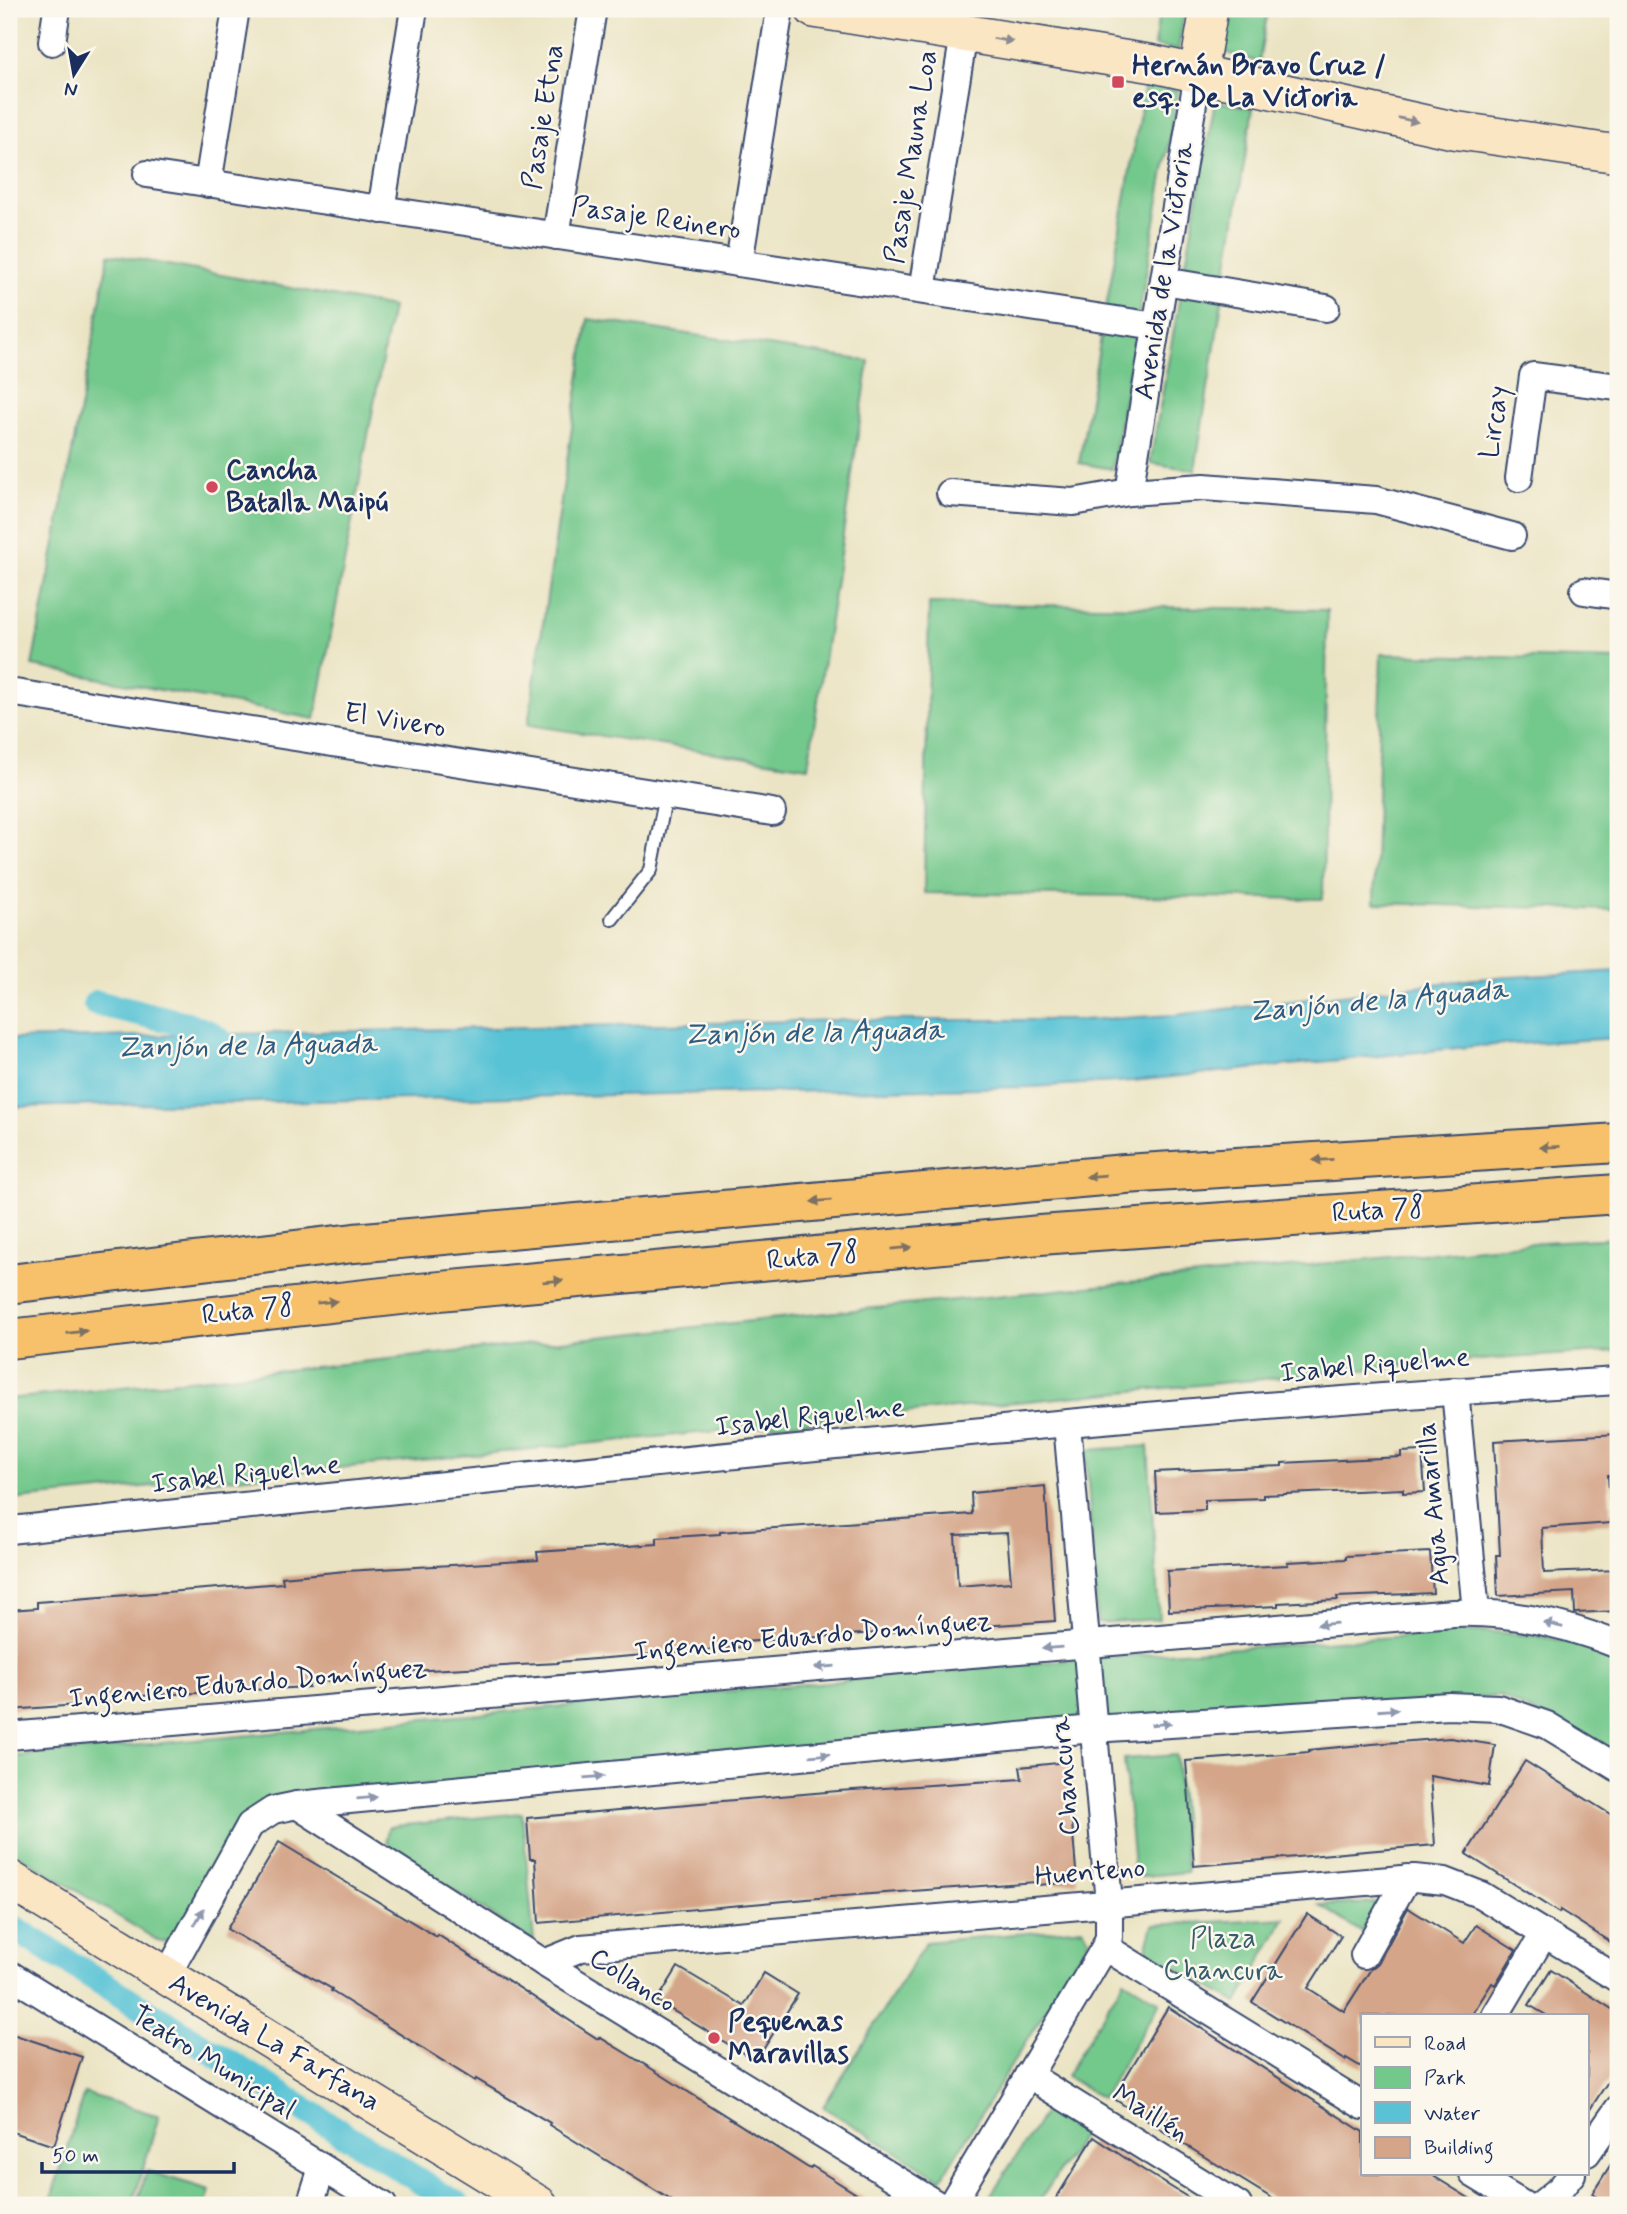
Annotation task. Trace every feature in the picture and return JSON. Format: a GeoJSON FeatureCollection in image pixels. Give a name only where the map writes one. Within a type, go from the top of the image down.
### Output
{"type":"FeatureCollection","features":[{"type":"Feature","properties":{"kind":"highway","name":"Ruta 78"},"geometry":{"type":"LineString","coordinates":[[9,1284],[368,1242],[1125,1174],[1618,1143]]}},
{"type":"Feature","properties":{"kind":"highway","name":"Ruta 78"},"geometry":{"type":"LineString","coordinates":[[9,1339],[419,1293],[1040,1235],[1618,1194]]}},
{"type":"Feature","properties":{"kind":"street"},"geometry":{"type":"LineString","coordinates":[[52,42],[57,9]]}},
{"type":"Feature","properties":{"kind":"street"},"geometry":{"type":"LineString","coordinates":[[208,184],[236,9]]}},
{"type":"Feature","properties":{"kind":"street"},"geometry":{"type":"LineString","coordinates":[[382,209],[414,9]]}},
{"type":"Feature","properties":{"kind":"street","name":"Pasaje Etna"},"geometry":{"type":"LineString","coordinates":[[556,236],[593,9]]}},
{"type":"Feature","properties":{"kind":"street"},"geometry":{"type":"LineString","coordinates":[[738,263],[780,9]]}},
{"type":"Feature","properties":{"kind":"street"},"geometry":{"type":"LineString","coordinates":[[814,9],[1198,73],[1454,130],[1618,154]]}},
{"type":"Feature","properties":{"kind":"street","name":"Avenida de la Victoria"},"geometry":{"type":"LineString","coordinates":[[1129,492],[1209,9]]}},
{"type":"Feature","properties":{"kind":"street","name":"Pasaje Mauna Loa"},"geometry":{"type":"LineString","coordinates":[[922,290],[964,34]]}},
{"type":"Feature","properties":{"kind":"street","name":"Pasaje Reinero"},"geometry":{"type":"LineString","coordinates":[[147,174],[1156,326]]}},
{"type":"Feature","properties":{"kind":"street"},"geometry":{"type":"LineString","coordinates":[[1164,281],[1326,308]]}},
{"type":"Feature","properties":{"kind":"street","name":"Lircay"},"geometry":{"type":"LineString","coordinates":[[1519,478],[1533,376],[1618,387]]}},
{"type":"Feature","properties":{"kind":"street"},"geometry":{"type":"LineString","coordinates":[[950,493],[1073,502],[1129,492],[1204,487],[1376,500],[1512,536]]}},
{"type":"Feature","properties":{"kind":"street"},"geometry":{"type":"LineString","coordinates":[[1584,591],[1618,596]]}},
{"type":"Feature","properties":{"kind":"street","name":"El Vivero"},"geometry":{"type":"LineString","coordinates":[[9,692],[772,812]]}},
{"type":"Feature","properties":{"kind":"street","name":"Isabel Riquelme"},"geometry":{"type":"LineString","coordinates":[[9,1530],[1067,1424],[1455,1391],[1618,1381]]}},
{"type":"Feature","properties":{"kind":"street","name":"Agua Amarilla"},"geometry":{"type":"LineString","coordinates":[[1455,1391],[1476,1612]]}},
{"type":"Feature","properties":{"kind":"street","name":"Chancura"},"geometry":{"type":"LineString","coordinates":[[951,2205],[1109,1937],[1067,1424]]}},
{"type":"Feature","properties":{"kind":"street","name":"Ingeniero Eduardo Domínguez"},"geometry":{"type":"LineString","coordinates":[[9,1736],[1476,1612],[1538,1621],[1585,1632],[1618,1645]]}},
{"type":"Feature","properties":{"kind":"street"},"geometry":{"type":"LineString","coordinates":[[166,1977],[250,1825],[273,1810],[297,1805],[1093,1729],[1449,1706],[1498,1708],[1547,1725],[1618,1768]]}},
{"type":"Feature","properties":{"kind":"street","name":"Collanco"},"geometry":{"type":"LineString","coordinates":[[297,1805],[544,1964],[937,2205]]}},
{"type":"Feature","properties":{"kind":"street"},"geometry":{"type":"LineString","coordinates":[[1364,1955],[1407,1878]]}},
{"type":"Feature","properties":{"kind":"street","name":"Huenteno"},"geometry":{"type":"LineString","coordinates":[[544,1964],[581,1948],[1430,1878],[1464,1887],[1481,1895],[1618,1979]]}},
{"type":"Feature","properties":{"kind":"street","name":"Avenida La Farfana"},"geometry":{"type":"LineString","coordinates":[[9,1879],[539,2205]]}},
{"type":"Feature","properties":{"kind":"street"},"geometry":{"type":"LineString","coordinates":[[1496,2014],[1544,1934]]}},
{"type":"Feature","properties":{"kind":"street"},"geometry":{"type":"LineString","coordinates":[[1105,1947],[1361,2105]]}},
{"type":"Feature","properties":{"kind":"street","name":"Teatro Municipal"},"geometry":{"type":"LineString","coordinates":[[9,1975],[383,2205]]}},
{"type":"Feature","properties":{"kind":"street","name":"Maillén"},"geometry":{"type":"LineString","coordinates":[[1028,2075],[1238,2205]]}},
{"type":"Feature","properties":{"kind":"street"},"geometry":{"type":"LineString","coordinates":[[1588,2151],[1618,2109]]}},
{"type":"Feature","properties":{"kind":"street"},"geometry":{"type":"LineString","coordinates":[[310,2205],[322,2168]]}},
{"type":"Feature","properties":{"kind":"street"},"geometry":{"type":"LineString","coordinates":[[1476,2176],[1524,2205]]}},
{"type":"Feature","properties":{"kind":"street"},"geometry":{"type":"LineString","coordinates":[[1540,2205],[1560,2189],[1570,2176]]}},
{"type":"Feature","properties":{"kind":"lane"},"geometry":{"type":"LineString","coordinates":[[612,919],[652,870],[666,795]]}},
{"type":"Feature","properties":{"kind":"green space"},"geometry":{"type":"Polygon","coordinates":[[[1160,9],[1185,9],[1178,50],[1154,46],[1160,9]]]}},
{"type":"Feature","properties":{"kind":"green space"},"geometry":{"type":"Polygon","coordinates":[[[1227,9],[1268,9],[1259,62],[1220,51],[1227,9]]]}},
{"type":"Feature","properties":{"kind":"green space"},"geometry":{"type":"Polygon","coordinates":[[[1145,84],[1178,90],[1112,469],[1079,463],[1145,84]]]}},
{"type":"Feature","properties":{"kind":"green space"},"geometry":{"type":"Polygon","coordinates":[[[1215,101],[1253,108],[1195,470],[1150,463],[1215,101]]]}},
{"type":"Feature","properties":{"kind":"green space","name":"Cancha Batalla Maipú"},"geometry":{"type":"Polygon","coordinates":[[[109,254],[392,307],[315,719],[32,666],[109,254]]]}},
{"type":"Feature","properties":{"kind":"green space"},"geometry":{"type":"Polygon","coordinates":[[[588,319],[869,361],[808,767],[528,725],[588,319]]]}},
{"type":"Feature","properties":{"kind":"green space"},"geometry":{"type":"Polygon","coordinates":[[[929,603],[1327,610],[1323,899],[924,893],[929,603]]]}},
{"type":"Feature","properties":{"kind":"green space"},"geometry":{"type":"Polygon","coordinates":[[[1381,654],[1618,660],[1618,910],[1374,903],[1381,654]]]}},
{"type":"Feature","properties":{"kind":"green space"},"geometry":{"type":"Polygon","coordinates":[[[1618,1238],[1618,1351],[1447,1362],[1068,1397],[9,1500],[9,1399],[875,1308],[1542,1242],[1618,1238]]]}},
{"type":"Feature","properties":{"kind":"green space"},"geometry":{"type":"Polygon","coordinates":[[[1148,1446],[1159,1619],[1097,1623],[1086,1450],[1148,1446]]]}},
{"type":"Feature","properties":{"kind":"green space"},"geometry":{"type":"Polygon","coordinates":[[[1478,1631],[1532,1635],[1567,1642],[1618,1660],[1618,1754],[1500,1696],[284,1797],[177,1940],[160,1942],[9,1849],[9,1757],[1080,1659],[1478,1631]]]}},
{"type":"Feature","properties":{"kind":"green space","name":"Plaza Chancura"},"geometry":{"type":"Polygon","coordinates":[[[1176,1755],[1187,1872],[1135,1877],[1124,1759],[1176,1755]]]}},
{"type":"Feature","properties":{"kind":"green space"},"geometry":{"type":"Polygon","coordinates":[[[522,1813],[534,1942],[391,1850],[386,1841],[388,1828],[395,1826],[522,1813]]]}},
{"type":"Feature","properties":{"kind":"green space"},"geometry":{"type":"Polygon","coordinates":[[[1380,1903],[1361,1932],[1320,1905],[1380,1903]]]}},
{"type":"Feature","properties":{"kind":"green space","name":"Plaza Chancura"},"geometry":{"type":"Polygon","coordinates":[[[1285,1918],[1237,2003],[1146,1951],[1153,1925],[1285,1918]]]}},
{"type":"Feature","properties":{"kind":"green space"},"geometry":{"type":"Polygon","coordinates":[[[1083,1928],[1089,1940],[941,2179],[823,2107],[926,1942],[1083,1928]]]}},
{"type":"Feature","properties":{"kind":"green space","name":"Plaza Chancura"},"geometry":{"type":"Polygon","coordinates":[[[1124,1980],[1160,2002],[1102,2098],[1066,2076],[1124,1980]]]}},
{"type":"Feature","properties":{"kind":"green space"},"geometry":{"type":"Polygon","coordinates":[[[84,2093],[159,2116],[132,2205],[49,2205],[84,2093]]]}},
{"type":"Feature","properties":{"kind":"green space"},"geometry":{"type":"Polygon","coordinates":[[[1050,2105],[1087,2128],[1037,2205],[984,2205],[1050,2105]]]}},
{"type":"Feature","properties":{"kind":"green space"},"geometry":{"type":"Polygon","coordinates":[[[147,2171],[210,2190],[206,2205],[136,2205],[147,2171]]]}},
{"type":"Feature","properties":{"kind":"water","name":"Zanjón de la Aguada"},"geometry":{"type":"Polygon","coordinates":[[[1618,971],[1618,1038],[1477,1046],[1132,1081],[1032,1087],[9,1107],[9,1039],[843,1020],[1082,1020],[1176,1015],[1475,979],[1618,971]]]}},
{"type":"Feature","properties":{"kind":"building"},"geometry":{"type":"Polygon","coordinates":[[[1618,1434],[1618,1475],[1608,1475],[1611,1523],[1542,1528],[1544,1573],[1618,1570],[1618,1611],[1575,1613],[1574,1592],[1498,1596],[1496,1555],[1500,1555],[1494,1441],[1618,1434]]]}},
{"type":"Feature","properties":{"kind":"building"},"geometry":{"type":"Polygon","coordinates":[[[1422,1451],[1425,1492],[1403,1493],[1403,1489],[1263,1495],[1263,1498],[1205,1500],[1205,1510],[1157,1512],[1155,1472],[1401,1457],[1401,1452],[1422,1451]]]}},
{"type":"Feature","properties":{"kind":"building"},"geometry":{"type":"Polygon","coordinates":[[[1045,1486],[1055,1621],[743,1642],[743,1647],[558,1663],[372,1673],[372,1678],[309,1682],[309,1687],[120,1697],[120,1702],[9,1710],[9,1610],[37,1608],[37,1602],[283,1583],[282,1577],[346,1571],[538,1560],[537,1552],[657,1544],[657,1538],[720,1532],[972,1514],[971,1493],[1045,1486]],[[1007,1533],[955,1535],[958,1586],[1011,1582],[1007,1533]]]}},
{"type":"Feature","properties":{"kind":"building"},"geometry":{"type":"Polygon","coordinates":[[[1430,1552],[1433,1593],[1337,1597],[1338,1600],[1278,1603],[1278,1606],[1169,1611],[1167,1571],[1288,1565],[1287,1562],[1346,1559],[1346,1556],[1430,1552]]]}},
{"type":"Feature","properties":{"kind":"building"},"geometry":{"type":"Polygon","coordinates":[[[1450,1738],[1495,1745],[1489,1786],[1430,1776],[1435,1845],[1194,1866],[1186,1761],[1450,1738]]]}},
{"type":"Feature","properties":{"kind":"building"},"geometry":{"type":"Polygon","coordinates":[[[1525,1761],[1618,1819],[1618,1947],[1466,1854],[1525,1761]]]}},
{"type":"Feature","properties":{"kind":"building"},"geometry":{"type":"Polygon","coordinates":[[[1067,1762],[1077,1882],[1037,1885],[1036,1882],[830,1897],[539,1923],[535,1859],[530,1859],[527,1818],[838,1791],[1022,1779],[1020,1767],[1067,1762]]]}},
{"type":"Feature","properties":{"kind":"building"},"geometry":{"type":"Polygon","coordinates":[[[279,1842],[437,1937],[438,1935],[598,2039],[599,2037],[810,2169],[812,2166],[874,2205],[679,2205],[549,2125],[550,2123],[476,2079],[475,2081],[331,1991],[332,1989],[227,1929],[279,1842]]]}},
{"type":"Feature","properties":{"kind":"building"},"geometry":{"type":"Polygon","coordinates":[[[1408,1908],[1464,1943],[1476,1925],[1516,1950],[1495,1985],[1492,1983],[1472,2014],[1361,2014],[1361,2067],[1346,2058],[1345,2060],[1252,2002],[1307,1914],[1341,1936],[1308,1988],[1344,2011],[1371,1969],[1378,1963],[1408,1908]]]}},
{"type":"Feature","properties":{"kind":"building"},"geometry":{"type":"Polygon","coordinates":[[[678,1967],[744,2006],[764,1973],[798,1994],[756,2061],[657,2001],[678,1967]]]}},
{"type":"Feature","properties":{"kind":"building"},"geometry":{"type":"Polygon","coordinates":[[[1551,1970],[1618,2013],[1618,2066],[1588,2112],[1588,2014],[1545,2014],[1529,2005],[1551,1970]]]}},
{"type":"Feature","properties":{"kind":"building"},"geometry":{"type":"Polygon","coordinates":[[[1168,2007],[1361,2131],[1361,2176],[1433,2176],[1480,2205],[1283,2205],[1113,2098],[1168,2007]]]}},
{"type":"Feature","properties":{"kind":"building"},"geometry":{"type":"Polygon","coordinates":[[[9,2033],[82,2057],[54,2146],[9,2131],[9,2033]]]}},
{"type":"Feature","properties":{"kind":"building"},"geometry":{"type":"Polygon","coordinates":[[[1094,2137],[1134,2164],[1200,2205],[1052,2205],[1094,2137]]]}},
{"type":"Feature","properties":{"kind":"building"},"geometry":{"type":"Polygon","coordinates":[[[1618,2153],[1618,2205],[1609,2205],[1592,2194],[1618,2153]]]}},
{"type":"Feature","properties":{"kind":"waterway","name":"Zanjón de la Aguada"},"geometry":{"type":"LineString","coordinates":[[96,1003],[187,1024],[209,1033],[237,1053]]}},
{"type":"Feature","properties":{"kind":"waterway"},"geometry":{"type":"LineString","coordinates":[[9,1925],[458,2205]]}},
{"type":"Feature","properties":{"kind":"place","name":"Hernán Bravo Cruz / esq. De La Victoria"},"geometry":{"type":"Point","coordinates":[1118,82]}},
{"type":"Feature","properties":{"kind":"place","name":"Cancha Batalla Maipú"},"geometry":{"type":"Point","coordinates":[212,487]}},
{"type":"Feature","properties":{"kind":"place","name":"Pequenas Maravillas"},"geometry":{"type":"Point","coordinates":[714,2038]}}]}
